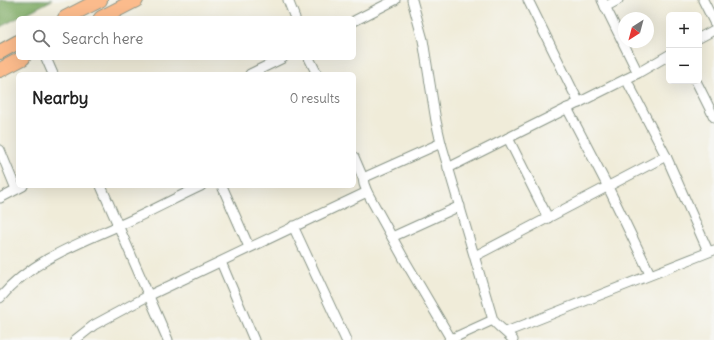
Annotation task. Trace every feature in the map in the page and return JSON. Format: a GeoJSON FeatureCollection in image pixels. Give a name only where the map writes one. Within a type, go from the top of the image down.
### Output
{"type":"FeatureCollection","features":[{"type":"Feature","properties":{"kind":"main road"},"geometry":{"type":"LineString","coordinates":[[69,16],[100,0]]}},
{"type":"Feature","properties":{"kind":"main road"},"geometry":{"type":"LineString","coordinates":[[105,16],[136,0]]}},
{"type":"Feature","properties":{"kind":"main road"},"geometry":{"type":"LineString","coordinates":[[0,52],[16,43]]}},
{"type":"Feature","properties":{"kind":"main road"},"geometry":{"type":"LineString","coordinates":[[0,70],[19,60]]}},
{"type":"Feature","properties":{"kind":"street"},"geometry":{"type":"LineString","coordinates":[[288,0],[294,16]]}},
{"type":"Feature","properties":{"kind":"street"},"geometry":{"type":"LineString","coordinates":[[356,20],[395,0]]}},
{"type":"Feature","properties":{"kind":"street"},"geometry":{"type":"LineString","coordinates":[[418,0],[412,0],[423,40],[441,143],[493,320],[499,328],[506,332],[513,340]]}},
{"type":"Feature","properties":{"kind":"street"},"geometry":{"type":"LineString","coordinates":[[528,0],[579,103]]}},
{"type":"Feature","properties":{"kind":"street"},"geometry":{"type":"LineString","coordinates":[[618,0],[603,3],[638,73]]}},
{"type":"Feature","properties":{"kind":"street"},"geometry":{"type":"LineString","coordinates":[[703,0],[714,22]]}},
{"type":"Feature","properties":{"kind":"street"},"geometry":{"type":"LineString","coordinates":[[702,36],[714,30]]}},
{"type":"Feature","properties":{"kind":"street"},"geometry":{"type":"LineString","coordinates":[[448,168],[638,73],[666,57]]}},
{"type":"Feature","properties":{"kind":"street"},"geometry":{"type":"LineString","coordinates":[[47,60],[52,72]]}},
{"type":"Feature","properties":{"kind":"street"},"geometry":{"type":"LineString","coordinates":[[254,72],[279,60]]}},
{"type":"Feature","properties":{"kind":"street"},"geometry":{"type":"LineString","coordinates":[[310,60],[316,72]]}},
{"type":"Feature","properties":{"kind":"street"},"geometry":{"type":"LineString","coordinates":[[506,332],[711,250],[666,156],[626,79]]}},
{"type":"Feature","properties":{"kind":"street"},"geometry":{"type":"LineString","coordinates":[[698,84],[714,117]]}},
{"type":"Feature","properties":{"kind":"street"},"geometry":{"type":"LineString","coordinates":[[567,108],[608,187],[650,274]]}},
{"type":"Feature","properties":{"kind":"street"},"geometry":{"type":"LineString","coordinates":[[508,138],[548,218]]}},
{"type":"Feature","properties":{"kind":"street"},"geometry":{"type":"LineString","coordinates":[[363,178],[441,143]]}},
{"type":"Feature","properties":{"kind":"street"},"geometry":{"type":"LineString","coordinates":[[0,150],[16,180]]}},
{"type":"Feature","properties":{"kind":"street"},"geometry":{"type":"LineString","coordinates":[[475,256],[666,156]]}},
{"type":"Feature","properties":{"kind":"street"},"geometry":{"type":"LineString","coordinates":[[356,162],[367,192],[450,340],[493,320]]}},
{"type":"Feature","properties":{"kind":"street"},"geometry":{"type":"LineString","coordinates":[[0,198],[20,188]]}},
{"type":"Feature","properties":{"kind":"street"},"geometry":{"type":"LineString","coordinates":[[102,188],[168,340]]}},
{"type":"Feature","properties":{"kind":"street"},"geometry":{"type":"LineString","coordinates":[[0,298],[16,280],[46,259],[119,226],[196,188]]}},
{"type":"Feature","properties":{"kind":"street"},"geometry":{"type":"LineString","coordinates":[[223,188],[249,247]]}},
{"type":"Feature","properties":{"kind":"street"},"geometry":{"type":"LineString","coordinates":[[75,340],[94,325],[148,296],[367,192]]}},
{"type":"Feature","properties":{"kind":"street"},"geometry":{"type":"LineString","coordinates":[[392,237],[460,206]]}},
{"type":"Feature","properties":{"kind":"street"},"geometry":{"type":"LineString","coordinates":[[293,226],[346,340]]}},
{"type":"Feature","properties":{"kind":"street"},"geometry":{"type":"LineString","coordinates":[[221,262],[254,340]]}},
{"type":"Feature","properties":{"kind":"green space"},"geometry":{"type":"Polygon","coordinates":[[[0,0],[52,0],[21,16],[16,16],[16,19],[0,27],[0,0]]]}}]}
